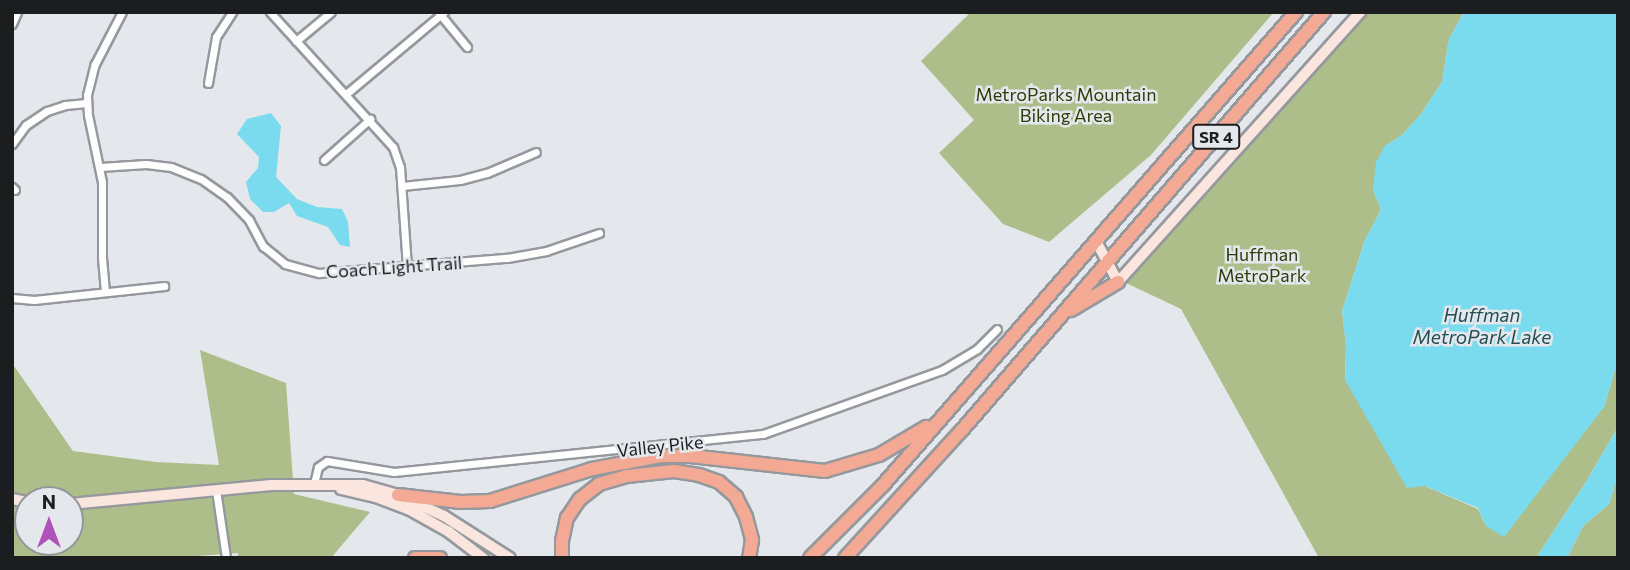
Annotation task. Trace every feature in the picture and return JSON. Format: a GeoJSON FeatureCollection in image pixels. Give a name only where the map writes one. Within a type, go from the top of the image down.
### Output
{"type":"FeatureCollection","features":[{"type":"Feature","properties":{"kind":"highway","name":"SR 4"},"geometry":{"type":"LineString","coordinates":[[810,558],[883,485],[1296,12]]}},
{"type":"Feature","properties":{"kind":"highway","name":"SR 4"},"geometry":{"type":"LineString","coordinates":[[845,558],[900,500],[1324,12]]}},
{"type":"Feature","properties":{"kind":"highway"},"geometry":{"type":"LineString","coordinates":[[1056,320],[1118,282]]}},
{"type":"Feature","properties":{"kind":"highway"},"geometry":{"type":"LineString","coordinates":[[398,495],[461,502],[490,501],[592,469],[661,456],[690,456],[825,471],[852,466],[891,449],[946,412]]}},
{"type":"Feature","properties":{"kind":"highway"},"geometry":{"type":"LineString","coordinates":[[562,558],[562,541],[567,518],[580,499],[599,484],[628,476],[674,471],[719,482],[736,497],[746,517],[752,540],[749,558]]}},
{"type":"Feature","properties":{"kind":"highway"},"geometry":{"type":"LineString","coordinates":[[858,558],[900,500]]}},
{"type":"Feature","properties":{"kind":"highway"},"geometry":{"type":"LineString","coordinates":[[415,558],[440,558]]}},
{"type":"Feature","properties":{"kind":"street"},"geometry":{"type":"LineString","coordinates":[[12,24],[16,12]]}},
{"type":"Feature","properties":{"kind":"street"},"geometry":{"type":"LineString","coordinates":[[106,292],[100,167],[87,103],[95,64],[122,12]]}},
{"type":"Feature","properties":{"kind":"street"},"geometry":{"type":"LineString","coordinates":[[208,83],[216,37],[232,12]]}},
{"type":"Feature","properties":{"kind":"street"},"geometry":{"type":"LineString","coordinates":[[270,12],[393,147],[400,167],[407,266]]}},
{"type":"Feature","properties":{"kind":"street"},"geometry":{"type":"LineString","coordinates":[[296,41],[331,12]]}},
{"type":"Feature","properties":{"kind":"street"},"geometry":{"type":"LineString","coordinates":[[1096,241],[1118,282],[1360,12]]}},
{"type":"Feature","properties":{"kind":"street"},"geometry":{"type":"LineString","coordinates":[[346,94],[441,13],[467,47]]}},
{"type":"Feature","properties":{"kind":"street"},"geometry":{"type":"LineString","coordinates":[[12,144],[26,125],[47,111],[65,105],[87,103]]}},
{"type":"Feature","properties":{"kind":"street"},"geometry":{"type":"LineString","coordinates":[[324,160],[370,119]]}},
{"type":"Feature","properties":{"kind":"street"},"geometry":{"type":"LineString","coordinates":[[402,186],[460,180],[487,173],[536,152]]}},
{"type":"Feature","properties":{"kind":"street","name":"Coach Light Trail"},"geometry":{"type":"LineString","coordinates":[[100,167],[146,164],[171,167],[201,179],[227,197],[249,220],[263,246],[285,264],[319,273],[507,258],[546,251],[599,233]]}},
{"type":"Feature","properties":{"kind":"street"},"geometry":{"type":"LineString","coordinates":[[12,298],[34,300],[164,286]]}},
{"type":"Feature","properties":{"kind":"street","name":"Valley Pike"},"geometry":{"type":"LineString","coordinates":[[314,484],[318,467],[327,461],[394,472],[763,434],[942,370],[977,349],[997,329]]}},
{"type":"Feature","properties":{"kind":"street"},"geometry":{"type":"LineString","coordinates":[[314,484],[376,497],[408,509],[449,532],[483,558]]}},
{"type":"Feature","properties":{"kind":"street"},"geometry":{"type":"LineString","coordinates":[[84,503],[216,490],[314,484],[363,485],[398,495],[444,516],[510,558]]}},
{"type":"Feature","properties":{"kind":"street"},"geometry":{"type":"LineString","coordinates":[[216,490],[226,558]]}},
{"type":"Feature","properties":{"kind":"green space","name":"MetroParks Mountain Biking Area"},"geometry":{"type":"Polygon","coordinates":[[[971,12],[1274,12],[1151,155],[1049,242],[1003,224],[939,153],[974,120],[921,61],[971,12]]]}},
{"type":"Feature","properties":{"kind":"green space","name":"Huffman MetroPark"},"geometry":{"type":"Polygon","coordinates":[[[1354,12],[1464,12],[1449,39],[1442,82],[1421,114],[1402,135],[1385,146],[1373,189],[1381,210],[1365,240],[1342,311],[1346,345],[1345,380],[1425,486],[1478,509],[1486,526],[1604,407],[1618,360],[1618,427],[1536,558],[1319,558],[1181,309],[1126,283],[1354,12]]]}},
{"type":"Feature","properties":{"kind":"green space"},"geometry":{"type":"Polygon","coordinates":[[[200,350],[286,383],[294,494],[370,512],[331,558],[238,558],[238,553],[169,558],[12,558],[12,363],[73,451],[156,462],[219,465],[200,350]]]}},
{"type":"Feature","properties":{"kind":"green space"},"geometry":{"type":"Polygon","coordinates":[[[1618,475],[1618,558],[1567,558],[1583,526],[1609,504],[1618,475]]]}},
{"type":"Feature","properties":{"kind":"water","name":"Huffman MetroPark Lake"},"geometry":{"type":"Polygon","coordinates":[[[1464,12],[1618,12],[1618,360],[1604,407],[1504,537],[1486,526],[1478,508],[1425,486],[1407,488],[1345,380],[1346,345],[1342,311],[1365,240],[1381,210],[1373,189],[1376,162],[1385,146],[1402,135],[1421,114],[1442,82],[1449,39],[1464,12]]]}},
{"type":"Feature","properties":{"kind":"water"},"geometry":{"type":"Polygon","coordinates":[[[271,113],[281,126],[276,177],[297,199],[317,207],[342,209],[348,222],[350,247],[340,245],[328,227],[297,216],[289,203],[274,212],[263,212],[250,199],[246,182],[258,168],[259,157],[237,134],[247,119],[271,113]]]}},
{"type":"Feature","properties":{"kind":"water"},"geometry":{"type":"Polygon","coordinates":[[[1618,427],[1618,475],[1609,504],[1583,526],[1567,558],[1536,558],[1586,482],[1618,427]]]}}]}
